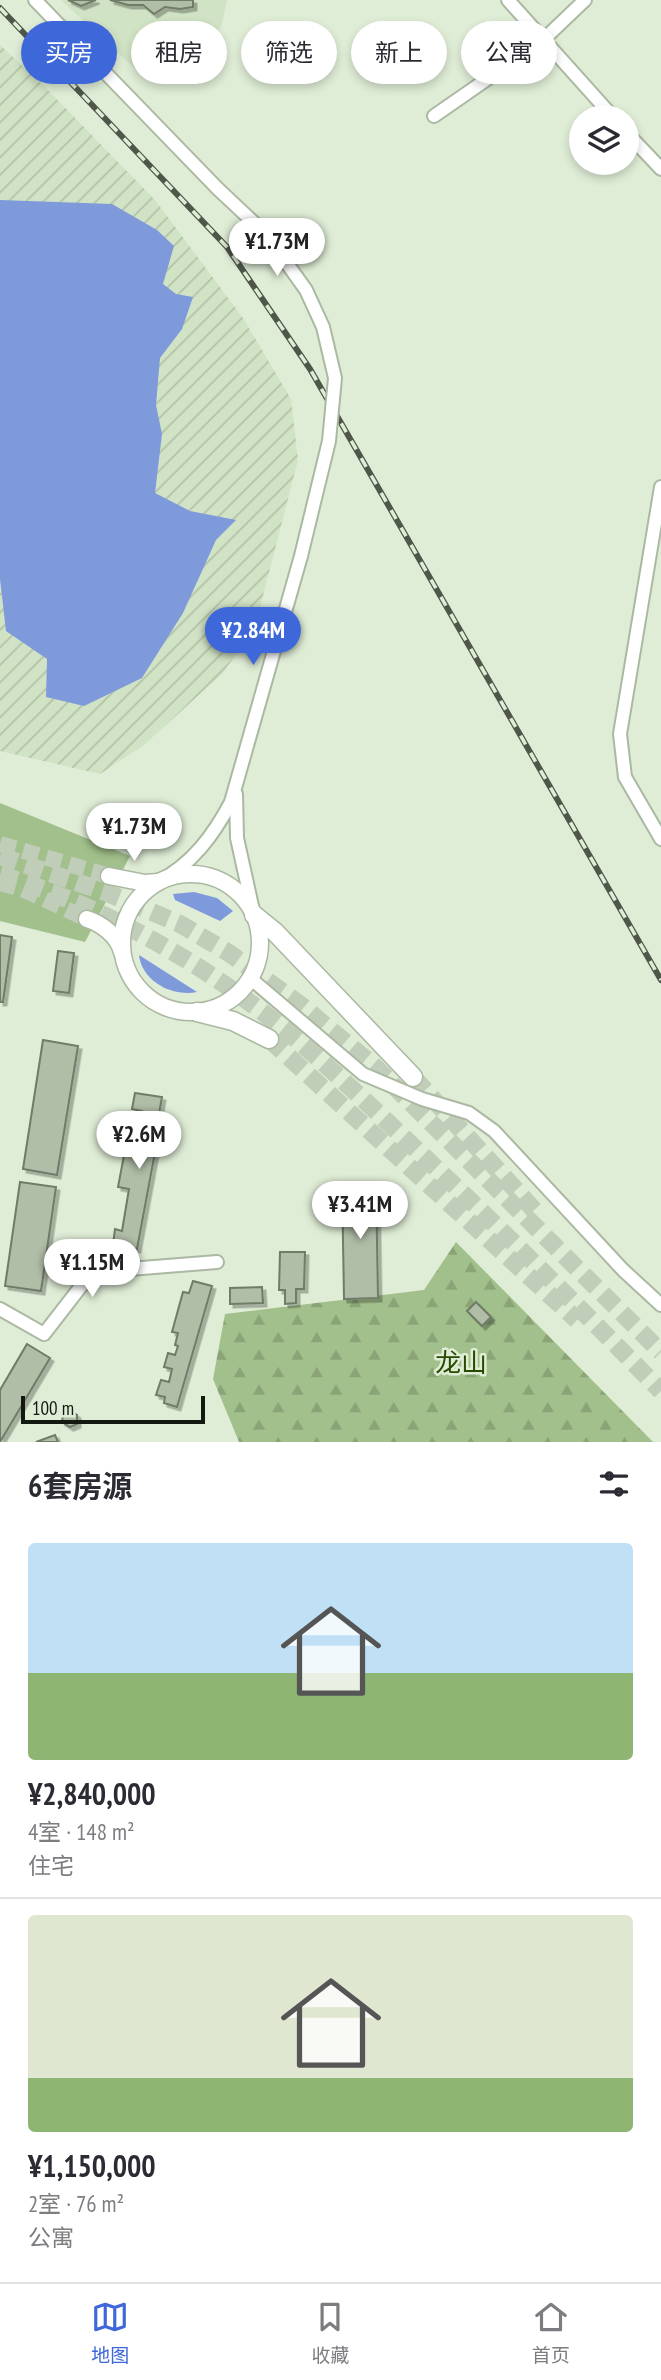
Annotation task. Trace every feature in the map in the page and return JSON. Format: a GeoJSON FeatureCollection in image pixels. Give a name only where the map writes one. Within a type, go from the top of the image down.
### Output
{"type":"FeatureCollection","features":[{"type":"Feature","properties":{"kind":"highway"},"geometry":{"type":"LineString","coordinates":[[254,915],[275,932],[413,1077]]}},
{"type":"Feature","properties":{"kind":"highway"},"geometry":{"type":"LineString","coordinates":[[197,1012],[233,1021],[269,1039]]}},
{"type":"Feature","properties":{"kind":"main road"},"geometry":{"type":"LineString","coordinates":[[87,919],[104,927],[120,946],[136,985],[153,1001],[178,1011],[197,1012],[219,1007],[230,1000],[250,978],[259,953],[260,935],[254,915],[240,894],[221,880],[198,874],[184,874],[145,883],[109,876]]}},
{"type":"Feature","properties":{"kind":"main road"},"geometry":{"type":"LineString","coordinates":[[122,954],[123,932],[130,910],[140,897],[158,882]]}},
{"type":"Feature","properties":{"kind":"street"},"geometry":{"type":"LineString","coordinates":[[35,0],[266,234],[306,290],[323,327],[335,378],[329,441],[301,556],[236,788],[212,835],[177,872],[158,882]]}},
{"type":"Feature","properties":{"kind":"street"},"geometry":{"type":"LineString","coordinates":[[508,0],[525,21]]}},
{"type":"Feature","properties":{"kind":"street"},"geometry":{"type":"LineString","coordinates":[[557,27],[585,0]]}},
{"type":"Feature","properties":{"kind":"street"},"geometry":{"type":"LineString","coordinates":[[557,57],[602,105]]}},
{"type":"Feature","properties":{"kind":"street"},"geometry":{"type":"LineString","coordinates":[[434,116],[480,84]]}},
{"type":"Feature","properties":{"kind":"street"},"geometry":{"type":"LineString","coordinates":[[639,146],[661,169]]}},
{"type":"Feature","properties":{"kind":"street"},"geometry":{"type":"LineString","coordinates":[[661,487],[620,734],[625,777],[661,839]]}},
{"type":"Feature","properties":{"kind":"street"},"geometry":{"type":"LineString","coordinates":[[236,788],[237,838],[254,915]]}},
{"type":"Feature","properties":{"kind":"street"},"geometry":{"type":"LineString","coordinates":[[250,978],[363,1074],[422,1099],[469,1112],[494,1130],[623,1270],[661,1305]]}},
{"type":"Feature","properties":{"kind":"street"},"geometry":{"type":"LineString","coordinates":[[0,1308],[44,1334],[92,1272],[217,1262]]}},
{"type":"Feature","properties":{"kind":"shaded area"},"geometry":{"type":"Polygon","coordinates":[[[61,0],[227,0],[223,21],[131,21],[131,65],[117,52],[117,21],[84,21],[61,0]]]}},
{"type":"Feature","properties":{"kind":"shaded area"},"geometry":{"type":"Polygon","coordinates":[[[0,45],[21,64],[21,84],[42,84],[155,200],[243,318],[291,399],[298,460],[255,627],[222,674],[144,745],[100,774],[0,751],[0,45]]]}},
{"type":"Feature","properties":{"kind":"green space"},"geometry":{"type":"Polygon","coordinates":[[[0,803],[130,856],[85,942],[0,921],[0,803]]]}},
{"type":"Feature","properties":{"kind":"green space","name":"龙山"},"geometry":{"type":"Polygon","coordinates":[[[456,1242],[653,1442],[239,1442],[213,1379],[225,1314],[424,1290],[456,1242]]]}},
{"type":"Feature","properties":{"kind":"water"},"geometry":{"type":"Polygon","coordinates":[[[0,200],[112,204],[157,230],[174,246],[163,284],[176,294],[193,297],[182,329],[160,358],[156,405],[162,434],[155,493],[190,511],[236,520],[216,540],[183,613],[142,678],[84,706],[46,697],[47,659],[6,631],[0,579],[0,200]]]}},
{"type":"Feature","properties":{"kind":"water"},"geometry":{"type":"Polygon","coordinates":[[[194,892],[217,898],[233,911],[220,921],[175,900],[173,894],[194,892]]]}},
{"type":"Feature","properties":{"kind":"water"},"geometry":{"type":"Polygon","coordinates":[[[139,955],[197,992],[178,992],[160,986],[146,973],[139,955]]]}},
{"type":"Feature","properties":{"kind":"building"},"geometry":{"type":"Polygon","coordinates":[[[68,0],[96,0],[81,6],[68,0]]]}},
{"type":"Feature","properties":{"kind":"building"},"geometry":{"type":"Polygon","coordinates":[[[110,0],[193,0],[193,7],[165,7],[154,14],[143,5],[128,5],[110,0]]]}},
{"type":"Feature","properties":{"kind":"building"},"geometry":{"type":"Polygon","coordinates":[[[0,935],[12,937],[3,1002],[0,1002],[0,935]]]}},
{"type":"Feature","properties":{"kind":"building"},"geometry":{"type":"Polygon","coordinates":[[[58,951],[74,953],[69,993],[53,991],[58,951]]]}},
{"type":"Feature","properties":{"kind":"building"},"geometry":{"type":"Polygon","coordinates":[[[43,1040],[78,1046],[57,1175],[23,1169],[43,1040]]]}},
{"type":"Feature","properties":{"kind":"building"},"geometry":{"type":"Polygon","coordinates":[[[135,1093],[162,1097],[155,1135],[158,1136],[137,1249],[113,1245],[115,1229],[122,1231],[129,1189],[118,1187],[125,1150],[135,1151],[142,1111],[132,1109],[135,1093]]]}},
{"type":"Feature","properties":{"kind":"building"},"geometry":{"type":"Polygon","coordinates":[[[20,1182],[56,1187],[41,1291],[5,1286],[20,1182]]]}},
{"type":"Feature","properties":{"kind":"building"},"geometry":{"type":"Polygon","coordinates":[[[342,1184],[376,1184],[378,1298],[344,1299],[342,1184]]]}},
{"type":"Feature","properties":{"kind":"building"},"geometry":{"type":"Polygon","coordinates":[[[280,1252],[305,1252],[304,1289],[296,1289],[296,1303],[285,1304],[285,1290],[279,1290],[280,1252]]]}},
{"type":"Feature","properties":{"kind":"building"},"geometry":{"type":"Polygon","coordinates":[[[193,1281],[212,1286],[177,1407],[164,1403],[165,1397],[156,1395],[161,1380],[169,1382],[172,1369],[164,1367],[168,1353],[175,1355],[178,1346],[175,1345],[178,1333],[172,1332],[183,1292],[189,1293],[193,1281]]]}},
{"type":"Feature","properties":{"kind":"building"},"geometry":{"type":"Polygon","coordinates":[[[262,1287],[263,1303],[230,1304],[230,1288],[262,1287]]]}},
{"type":"Feature","properties":{"kind":"building"},"geometry":{"type":"Polygon","coordinates":[[[476,1302],[491,1317],[482,1326],[467,1311],[476,1302]]]}},
{"type":"Feature","properties":{"kind":"building"},"geometry":{"type":"Polygon","coordinates":[[[27,1344],[50,1358],[0,1442],[0,1390],[27,1344]]]}},
{"type":"Feature","properties":{"kind":"building"},"geometry":{"type":"Polygon","coordinates":[[[70,1410],[77,1415],[77,1424],[70,1427],[62,1422],[63,1414],[70,1410]]]}},
{"type":"Feature","properties":{"kind":"building"},"geometry":{"type":"Polygon","coordinates":[[[55,1435],[58,1442],[36,1442],[55,1435]]]}},
{"type":"Feature","properties":{"kind":"tunnel"},"geometry":{"type":"LineString","coordinates":[[0,844],[109,876]]}},
{"type":"Feature","properties":{"kind":"tunnel"},"geometry":{"type":"LineString","coordinates":[[0,856],[105,892],[180,924],[229,953],[302,1006],[375,1067],[661,1352]]}},
{"type":"Feature","properties":{"kind":"tunnel"},"geometry":{"type":"LineString","coordinates":[[0,875],[64,898],[130,928],[193,964],[272,1019],[337,1075],[451,1182],[661,1391]]}},
{"type":"Feature","properties":{"kind":"tunnel"},"geometry":{"type":"LineString","coordinates":[[0,883],[22,889],[87,919]]}},
{"type":"Feature","properties":{"kind":"tunnel"},"geometry":{"type":"LineString","coordinates":[[269,1039],[577,1320]]}},
{"type":"Feature","properties":{"kind":"tunnel"},"geometry":{"type":"LineString","coordinates":[[413,1077],[535,1211]]}},
{"type":"Feature","properties":{"kind":"railway"},"geometry":{"type":"LineString","coordinates":[[0,8],[227,247],[310,369],[661,980]]}}]}
